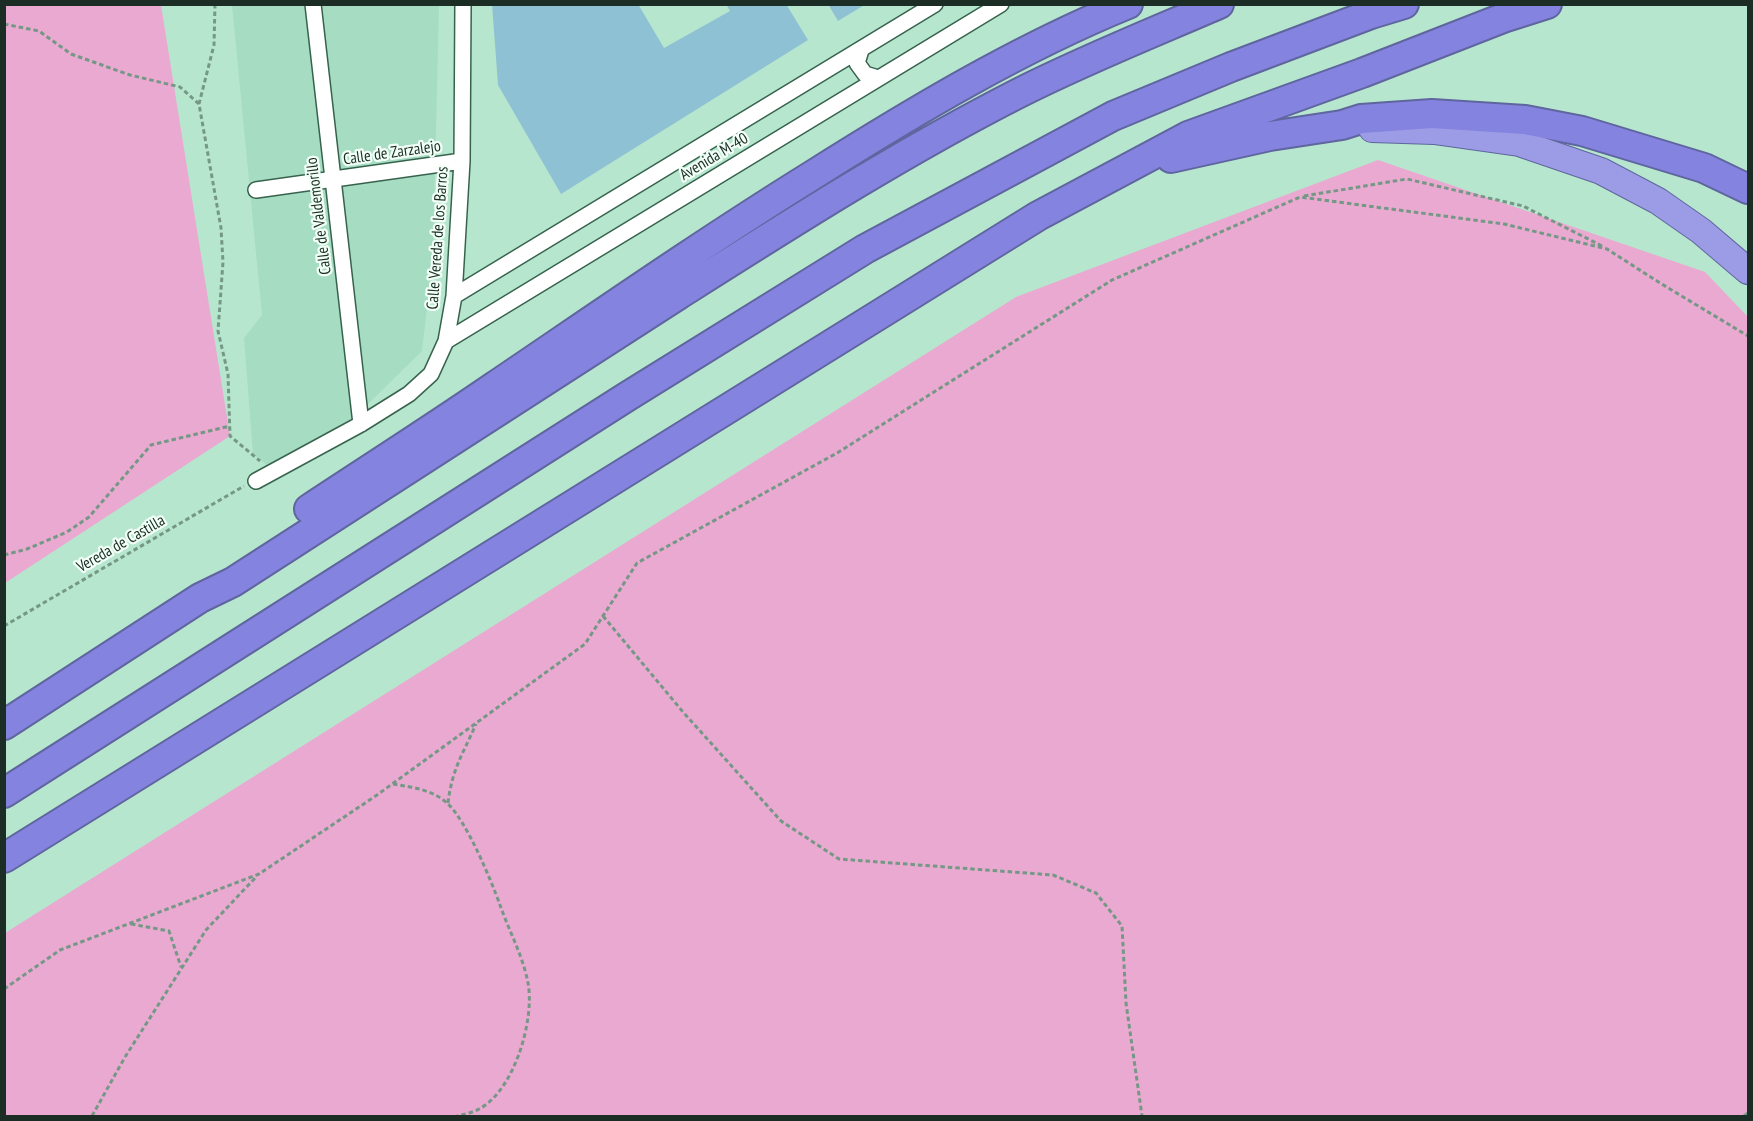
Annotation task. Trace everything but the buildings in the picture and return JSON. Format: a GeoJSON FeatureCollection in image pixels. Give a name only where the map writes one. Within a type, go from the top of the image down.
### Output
{"type":"FeatureCollection","features":[{"type":"Feature","properties":{"kind":"highway"},"geometry":{"type":"LineString","coordinates":[[200,598],[221,567],[502,382],[729,227],[920,109],[1007,62],[1128,4]]}},
{"type":"Feature","properties":{"kind":"highway"},"geometry":{"type":"LineString","coordinates":[[4,725],[200,598],[233,582],[507,403],[851,186],[933,138],[1020,92],[1219,4]]}},
{"type":"Feature","properties":{"kind":"highway"},"geometry":{"type":"LineString","coordinates":[[4,793],[865,249],[1113,116],[1231,67],[1371,14],[1404,4]]}},
{"type":"Feature","properties":{"kind":"highway"},"geometry":{"type":"LineString","coordinates":[[4,858],[1038,216],[1188,136],[1362,73],[1503,18],[1547,4]]}},
{"type":"Feature","properties":{"kind":"highway"},"geometry":{"type":"LineString","coordinates":[[1131,168],[1270,136],[1342,125],[1361,118],[1432,114],[1525,120],[1582,131],[1704,168],[1749,189]]}},
{"type":"Feature","properties":{"kind":"highway"},"geometry":{"type":"LineString","coordinates":[[1342,125],[1371,129],[1434,131],[1519,143],[1600,171],[1658,201],[1701,231],[1749,271]]}},
{"type":"Feature","properties":{"kind":"street","name":"Calle de Valdemorillo"},"geometry":{"type":"LineString","coordinates":[[313,4],[361,424]]}},
{"type":"Feature","properties":{"kind":"street","name":"Calle Vereda de los Barros"},"geometry":{"type":"LineString","coordinates":[[253,482],[361,424],[409,394],[431,374],[446,341],[454,296],[462,161],[463,4]]}},
{"type":"Feature","properties":{"kind":"street","name":"Avenida M-40"},"geometry":{"type":"LineString","coordinates":[[454,296],[935,4]]}},
{"type":"Feature","properties":{"kind":"street","name":"Avenida M-40"},"geometry":{"type":"LineString","coordinates":[[446,341],[999,5]]}},
{"type":"Feature","properties":{"kind":"street"},"geometry":{"type":"LineString","coordinates":[[861,50],[857,63],[865,74],[878,78]]}},
{"type":"Feature","properties":{"kind":"street","name":"Calle de Zarzalejo"},"geometry":{"type":"LineString","coordinates":[[256,190],[462,161]]}},
{"type":"Feature","properties":{"kind":"path"},"geometry":{"type":"LineString","coordinates":[[215,4],[214,45],[199,104],[220,228],[223,262],[218,332],[228,374],[230,436],[273,472]]}},
{"type":"Feature","properties":{"kind":"path"},"geometry":{"type":"LineString","coordinates":[[4,24],[39,31],[71,54],[90,61],[130,75],[180,87],[199,104]]}},
{"type":"Feature","properties":{"kind":"path"},"geometry":{"type":"LineString","coordinates":[[92,1116],[125,1057],[206,930],[259,874],[393,784],[585,644],[637,564],[837,453],[1112,280],[1300,197],[1407,179],[1523,206],[1607,249],[1749,336]]}},
{"type":"Feature","properties":{"kind":"path"},"geometry":{"type":"LineString","coordinates":[[1300,197],[1504,224],[1607,249]]}},
{"type":"Feature","properties":{"kind":"path"},"geometry":{"type":"LineString","coordinates":[[4,555],[27,549],[67,532],[90,517],[152,445],[230,426]]}},
{"type":"Feature","properties":{"kind":"path","name":"Vereda de Castilla"},"geometry":{"type":"LineString","coordinates":[[4,626],[253,482]]}},
{"type":"Feature","properties":{"kind":"path"},"geometry":{"type":"LineString","coordinates":[[603,616],[683,712],[782,820],[839,859],[1053,875],[1096,893],[1122,926],[1126,1003],[1142,1116]]}},
{"type":"Feature","properties":{"kind":"path"},"geometry":{"type":"LineString","coordinates":[[448,803],[450,782],[457,762],[476,723]]}},
{"type":"Feature","properties":{"kind":"path"},"geometry":{"type":"LineString","coordinates":[[393,784],[414,787],[448,803],[493,885],[519,951],[528,985],[527,1015],[522,1044],[509,1077],[498,1094],[479,1109],[457,1116]]}},
{"type":"Feature","properties":{"kind":"path"},"geometry":{"type":"LineString","coordinates":[[4,989],[60,950],[259,874]]}},
{"type":"Feature","properties":{"kind":"path"},"geometry":{"type":"LineString","coordinates":[[129,924],[169,931],[181,968]]}},
{"type":"Feature","properties":{"kind":"path"},"geometry":{"type":"LineString","coordinates":[[1744,1116],[1749,1113]]}},
{"type":"Feature","properties":{"kind":"shaded area"},"geometry":{"type":"Polygon","coordinates":[[[5,4],[161,5],[230,436],[5,583],[5,4]]]}},
{"type":"Feature","properties":{"kind":"shaded area"},"geometry":{"type":"Polygon","coordinates":[[[232,5],[439,5],[433,255],[422,351],[356,416],[268,466],[253,454],[244,338],[262,315],[232,5]]]}},
{"type":"Feature","properties":{"kind":"shaded area"},"geometry":{"type":"Polygon","coordinates":[[[1378,160],[1705,272],[1748,317],[1748,1116],[5,1116],[5,933],[1016,297],[1378,160]]]}}]}
